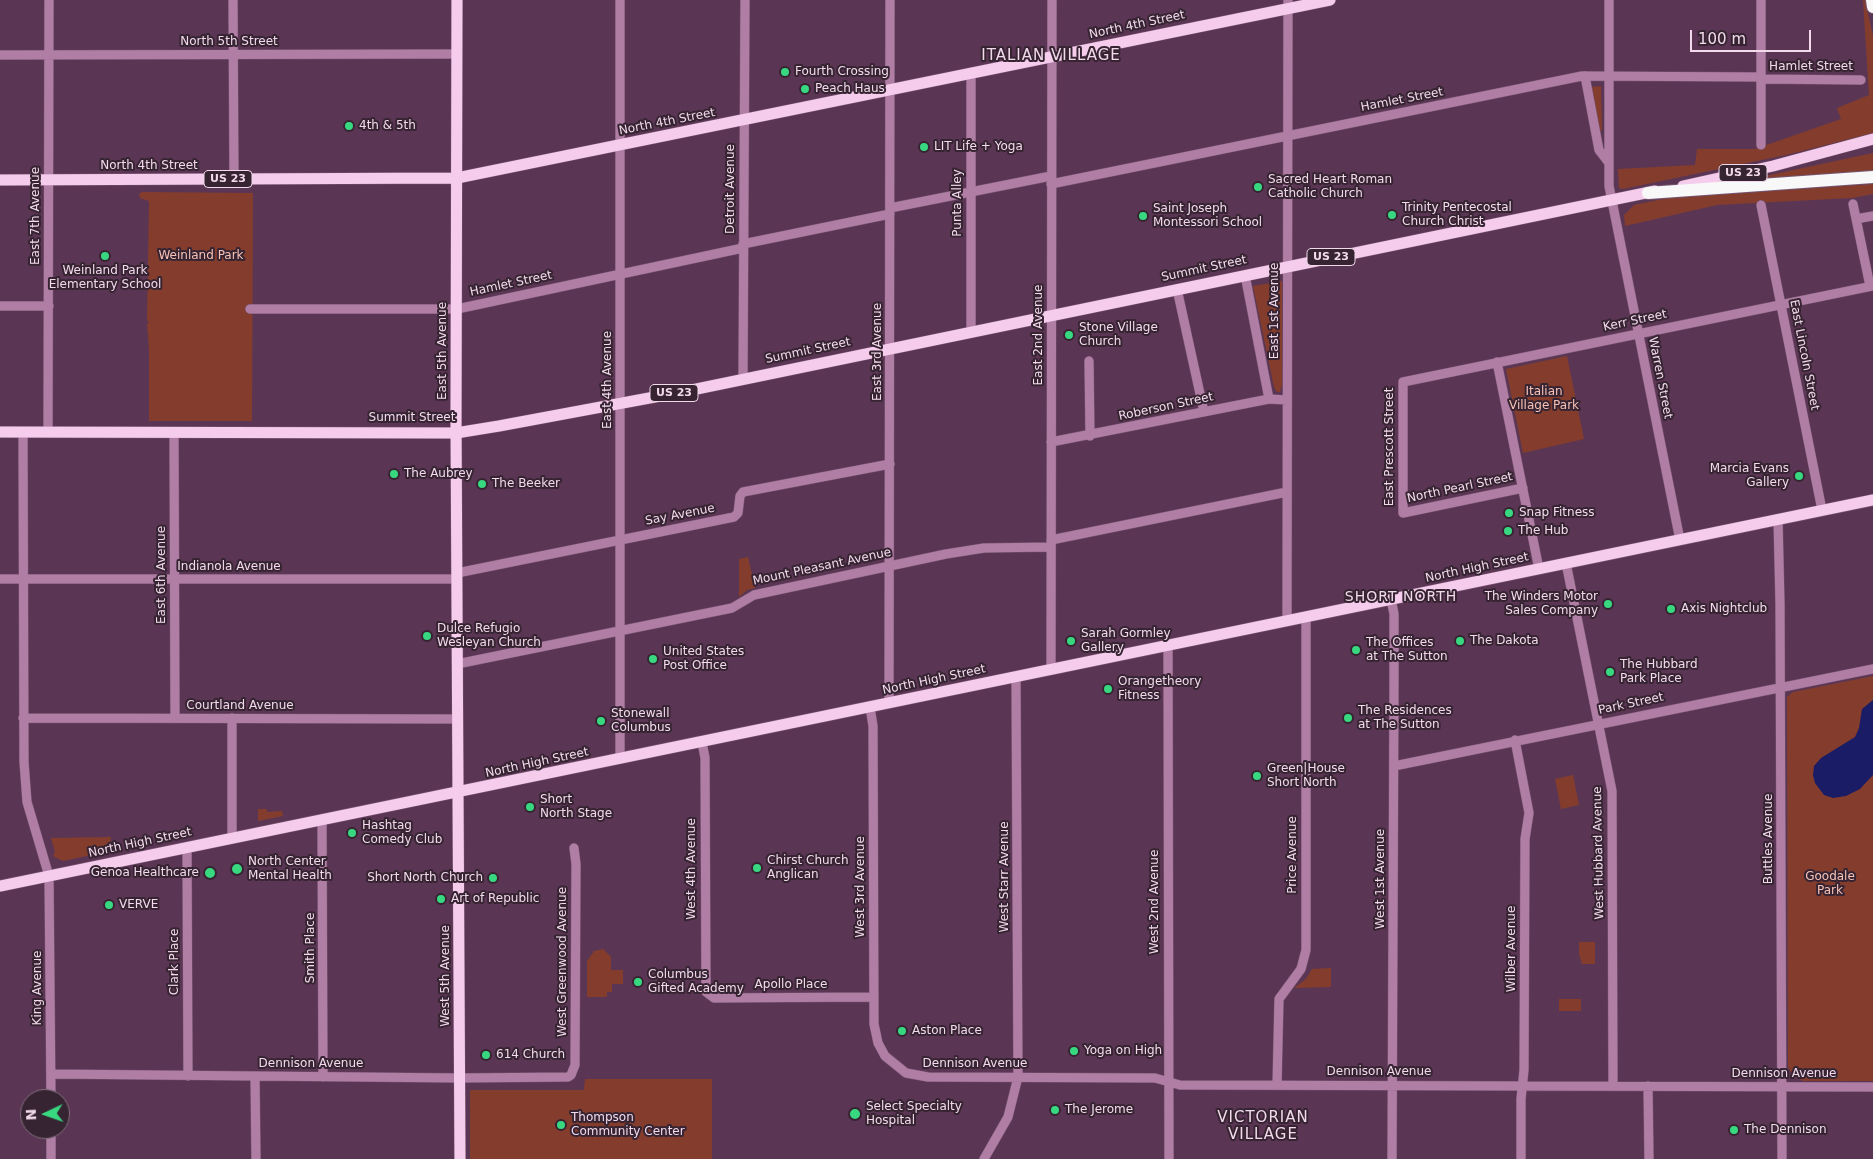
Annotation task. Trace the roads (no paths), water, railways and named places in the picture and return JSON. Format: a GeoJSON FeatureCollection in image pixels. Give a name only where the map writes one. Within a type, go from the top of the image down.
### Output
{"type":"FeatureCollection","features":[{"type":"Feature","properties":{"kind":"highway"},"geometry":{"type":"LineString","coordinates":[[1872,0],[1873,8]]}},
{"type":"Feature","properties":{"kind":"highway"},"geometry":{"type":"LineString","coordinates":[[1648,193],[1873,177]]}},
{"type":"Feature","properties":{"kind":"main road","name":"East 5th Avenue"},"geometry":{"type":"LineString","coordinates":[[457,0],[456,432],[458,793]]}},
{"type":"Feature","properties":{"kind":"main road","name":"North 4th Street"},"geometry":{"type":"LineString","coordinates":[[0,180],[457,178],[971,74],[1288,4],[1330,0]]}},
{"type":"Feature","properties":{"kind":"main road","name":"US 23"},"geometry":{"type":"LineString","coordinates":[[1611,201],[1712,180],[1873,139]]}},
{"type":"Feature","properties":{"kind":"main road","name":"Summit Street"},"geometry":{"type":"LineString","coordinates":[[0,432],[456,432],[620,404],[1611,201]]}},
{"type":"Feature","properties":{"kind":"main road","name":"North High Street"},"geometry":{"type":"LineString","coordinates":[[0,886],[1873,500]]}},
{"type":"Feature","properties":{"kind":"main road","name":"West 5th Avenue"},"geometry":{"type":"LineString","coordinates":[[458,793],[460,1159]]}},
{"type":"Feature","properties":{"kind":"street","name":"East 7th Avenue"},"geometry":{"type":"LineString","coordinates":[[48,432],[49,0]]}},
{"type":"Feature","properties":{"kind":"street"},"geometry":{"type":"LineString","coordinates":[[233,0],[234,179]]}},
{"type":"Feature","properties":{"kind":"street","name":"East 4th Avenue"},"geometry":{"type":"LineString","coordinates":[[620,0],[620,759]]}},
{"type":"Feature","properties":{"kind":"street","name":"Detroit Avenue"},"geometry":{"type":"LineString","coordinates":[[743,379],[745,0]]}},
{"type":"Feature","properties":{"kind":"street","name":"East 3rd Avenue"},"geometry":{"type":"LineString","coordinates":[[889,703],[890,0]]}},
{"type":"Feature","properties":{"kind":"street","name":"East 2nd Avenue"},"geometry":{"type":"LineString","coordinates":[[1051,670],[1052,0]]}},
{"type":"Feature","properties":{"kind":"street","name":"Warren Street"},"geometry":{"type":"LineString","coordinates":[[1609,0],[1609,163],[1611,201],[1680,540]]}},
{"type":"Feature","properties":{"kind":"street"},"geometry":{"type":"LineString","coordinates":[[1761,0],[1761,145]]}},
{"type":"Feature","properties":{"kind":"street","name":"East 1st Avenue"},"geometry":{"type":"LineString","coordinates":[[1287,621],[1288,4]]}},
{"type":"Feature","properties":{"kind":"street","name":"North 5th Street"},"geometry":{"type":"LineString","coordinates":[[0,55],[457,54]]}},
{"type":"Feature","properties":{"kind":"street","name":"Punta Alley"},"geometry":{"type":"LineString","coordinates":[[971,74],[971,332]]}},
{"type":"Feature","properties":{"kind":"street","name":"Warren Street"},"geometry":{"type":"LineString","coordinates":[[1585,76],[1599,150],[1609,163]]}},
{"type":"Feature","properties":{"kind":"street","name":"Hamlet Street"},"geometry":{"type":"LineString","coordinates":[[250,309],[457,309],[620,274],[971,193],[1051,180],[1585,76],[1861,80]]}},
{"type":"Feature","properties":{"kind":"street"},"geometry":{"type":"LineString","coordinates":[[1853,204],[1872,286]]}},
{"type":"Feature","properties":{"kind":"street","name":"East Lincoln Street"},"geometry":{"type":"LineString","coordinates":[[1761,205],[1822,510]]}},
{"type":"Feature","properties":{"kind":"street"},"geometry":{"type":"LineString","coordinates":[[1856,219],[1873,216]]}},
{"type":"Feature","properties":{"kind":"street"},"geometry":{"type":"LineString","coordinates":[[1245,275],[1269,400]]}},
{"type":"Feature","properties":{"kind":"street","name":"Kerr Street"},"geometry":{"type":"LineString","coordinates":[[1403,382],[1872,286]]}},
{"type":"Feature","properties":{"kind":"street"},"geometry":{"type":"LineString","coordinates":[[1177,289],[1204,412]]}},
{"type":"Feature","properties":{"kind":"street"},"geometry":{"type":"LineString","coordinates":[[0,306],[49,306]]}},
{"type":"Feature","properties":{"kind":"street"},"geometry":{"type":"LineString","coordinates":[[1089,361],[1090,436]]}},
{"type":"Feature","properties":{"kind":"street"},"geometry":{"type":"LineString","coordinates":[[1497,362],[1539,569]]}},
{"type":"Feature","properties":{"kind":"street","name":"East Prescott Street"},"geometry":{"type":"LineString","coordinates":[[1403,382],[1403,513]]}},
{"type":"Feature","properties":{"kind":"street","name":"Roberson Street"},"geometry":{"type":"LineString","coordinates":[[1051,442],[1269,400],[1287,400]]}},
{"type":"Feature","properties":{"kind":"street"},"geometry":{"type":"LineString","coordinates":[[23,432],[24,762],[27,802],[49,876]]}},
{"type":"Feature","properties":{"kind":"street","name":"East 6th Avenue"},"geometry":{"type":"LineString","coordinates":[[174,432],[175,718]]}},
{"type":"Feature","properties":{"kind":"street","name":"Say Avenue"},"geometry":{"type":"LineString","coordinates":[[457,576],[734,517],[738,513],[740,496],[744,492],[890,464]]}},
{"type":"Feature","properties":{"kind":"street","name":"North Pearl Street"},"geometry":{"type":"LineString","coordinates":[[1403,513],[1523,488]]}},
{"type":"Feature","properties":{"kind":"street","name":"Mount Pleasant Avenue"},"geometry":{"type":"LineString","coordinates":[[457,664],[732,608],[754,595],[890,565],[975,548],[1051,544],[1287,492]]}},
{"type":"Feature","properties":{"kind":"street","name":"Buttles Avenue"},"geometry":{"type":"LineString","coordinates":[[1778,519],[1782,1159]]}},
{"type":"Feature","properties":{"kind":"street","name":"West Hubbard Avenue"},"geometry":{"type":"LineString","coordinates":[[1566,563],[1613,805],[1613,1086]]}},
{"type":"Feature","properties":{"kind":"street","name":"Indianola Avenue"},"geometry":{"type":"LineString","coordinates":[[0,580],[175,580],[457,576]]}},
{"type":"Feature","properties":{"kind":"street","name":"West 1st Avenue"},"geometry":{"type":"LineString","coordinates":[[1391,600],[1394,618],[1392,1159]]}},
{"type":"Feature","properties":{"kind":"street","name":"Price Avenue"},"geometry":{"type":"LineString","coordinates":[[1277,1085],[1279,999],[1301,968],[1306,950],[1306,617]]}},
{"type":"Feature","properties":{"kind":"street","name":"West 2nd Avenue"},"geometry":{"type":"LineString","coordinates":[[1168,646],[1168,1159]]}},
{"type":"Feature","properties":{"kind":"street","name":"Park Street"},"geometry":{"type":"LineString","coordinates":[[1394,766],[1873,669]]}},
{"type":"Feature","properties":{"kind":"street","name":"West Starr Avenue"},"geometry":{"type":"LineString","coordinates":[[1016,677],[1018,1077]]}},
{"type":"Feature","properties":{"kind":"street","name":"West 3rd Avenue"},"geometry":{"type":"LineString","coordinates":[[870,707],[873,726],[875,1034],[881,1050],[890,1062]]}},
{"type":"Feature","properties":{"kind":"street","name":"Courtland Avenue"},"geometry":{"type":"LineString","coordinates":[[23,718],[458,719]]}},
{"type":"Feature","properties":{"kind":"street"},"geometry":{"type":"LineString","coordinates":[[232,718],[232,838]]}},
{"type":"Feature","properties":{"kind":"street","name":"Wilber Avenue"},"geometry":{"type":"LineString","coordinates":[[1515,740],[1529,813],[1525,839],[1520,1159]]}},
{"type":"Feature","properties":{"kind":"street","name":"West 4th Avenue"},"geometry":{"type":"LineString","coordinates":[[702,742],[705,758],[705,988],[708,995]]}},
{"type":"Feature","properties":{"kind":"street","name":"Smith Place"},"geometry":{"type":"LineString","coordinates":[[322,820],[324,1077]]}},
{"type":"Feature","properties":{"kind":"street","name":"Clark Place"},"geometry":{"type":"LineString","coordinates":[[187,847],[188,1076]]}},
{"type":"Feature","properties":{"kind":"street","name":"West Greenwood Avenue"},"geometry":{"type":"LineString","coordinates":[[571,1075],[575,1068],[576,1055],[576,864],[574,848]]}},
{"type":"Feature","properties":{"kind":"street","name":"King Avenue"},"geometry":{"type":"LineString","coordinates":[[49,876],[51,1089]]}},
{"type":"Feature","properties":{"kind":"street","name":"Apollo Place"},"geometry":{"type":"LineString","coordinates":[[708,995],[714,998],[874,997]]}},
{"type":"Feature","properties":{"kind":"street","name":"Dennison Avenue"},"geometry":{"type":"LineString","coordinates":[[890,1062],[906,1073],[918,1076],[1155,1078],[1180,1086],[1392,1084],[1873,1087]]}},
{"type":"Feature","properties":{"kind":"street","name":"Dennison Avenue"},"geometry":{"type":"LineString","coordinates":[[51,1074],[460,1078],[563,1078],[571,1075]]}},
{"type":"Feature","properties":{"kind":"street"},"geometry":{"type":"LineString","coordinates":[[255,1076],[256,1159]]}},
{"type":"Feature","properties":{"kind":"street"},"geometry":{"type":"LineString","coordinates":[[984,1159],[1008,1117],[1018,1077]]}},
{"type":"Feature","properties":{"kind":"street"},"geometry":{"type":"LineString","coordinates":[[1648,1086],[1649,1159]]}},
{"type":"Feature","properties":{"kind":"street"},"geometry":{"type":"LineString","coordinates":[[51,1139],[51,1159]]}},
{"type":"Feature","properties":{"kind":"place","name":"Fourth Crossing"},"geometry":{"type":"Point","coordinates":[785,72]}},
{"type":"Feature","properties":{"kind":"place","name":"Peach Haus"},"geometry":{"type":"Point","coordinates":[805,89]}},
{"type":"Feature","properties":{"kind":"place","name":"4th & 5th"},"geometry":{"type":"Point","coordinates":[349,126]}},
{"type":"Feature","properties":{"kind":"place","name":"LIT Life + Yoga"},"geometry":{"type":"Point","coordinates":[924,147]}},
{"type":"Feature","properties":{"kind":"place","name":"Sacred Heart Roman Catholic Church"},"geometry":{"type":"Point","coordinates":[1258,187]}},
{"type":"Feature","properties":{"kind":"place","name":"Trinity Pentecostal Church Christ"},"geometry":{"type":"Point","coordinates":[1392,215]}},
{"type":"Feature","properties":{"kind":"place","name":"Saint Joseph Montessori School"},"geometry":{"type":"Point","coordinates":[1143,216]}},
{"type":"Feature","properties":{"kind":"place","name":"Weinland Park Elementary School"},"geometry":{"type":"Point","coordinates":[105,256]}},
{"type":"Feature","properties":{"kind":"place","name":"Stone Village Church"},"geometry":{"type":"Point","coordinates":[1069,335]}},
{"type":"Feature","properties":{"kind":"place","name":"The Aubrey"},"geometry":{"type":"Point","coordinates":[394,474]}},
{"type":"Feature","properties":{"kind":"place","name":"Marcia Evans Gallery"},"geometry":{"type":"Point","coordinates":[1799,476]}},
{"type":"Feature","properties":{"kind":"place","name":"The Beeker"},"geometry":{"type":"Point","coordinates":[482,484]}},
{"type":"Feature","properties":{"kind":"place","name":"Snap Fitness"},"geometry":{"type":"Point","coordinates":[1509,513]}},
{"type":"Feature","properties":{"kind":"place","name":"The Hub"},"geometry":{"type":"Point","coordinates":[1508,531]}},
{"type":"Feature","properties":{"kind":"place","name":"The Winders Motor Sales Company"},"geometry":{"type":"Point","coordinates":[1608,604]}},
{"type":"Feature","properties":{"kind":"place","name":"Axis Nightclub"},"geometry":{"type":"Point","coordinates":[1671,609]}},
{"type":"Feature","properties":{"kind":"place","name":"Dulce Refugio Wesleyan Church"},"geometry":{"type":"Point","coordinates":[427,636]}},
{"type":"Feature","properties":{"kind":"place","name":"Sarah Gormley Gallery"},"geometry":{"type":"Point","coordinates":[1071,641]}},
{"type":"Feature","properties":{"kind":"place","name":"The Dakota"},"geometry":{"type":"Point","coordinates":[1460,641]}},
{"type":"Feature","properties":{"kind":"place","name":"The Offices at The Sutton"},"geometry":{"type":"Point","coordinates":[1356,650]}},
{"type":"Feature","properties":{"kind":"place","name":"United States Post Office"},"geometry":{"type":"Point","coordinates":[653,659]}},
{"type":"Feature","properties":{"kind":"place","name":"The Hubbard Park Place"},"geometry":{"type":"Point","coordinates":[1610,672]}},
{"type":"Feature","properties":{"kind":"place","name":"Orangetheory Fitness"},"geometry":{"type":"Point","coordinates":[1108,689]}},
{"type":"Feature","properties":{"kind":"place","name":"The Residences at The Sutton"},"geometry":{"type":"Point","coordinates":[1348,718]}},
{"type":"Feature","properties":{"kind":"place","name":"Stonewall Columbus"},"geometry":{"type":"Point","coordinates":[601,721]}},
{"type":"Feature","properties":{"kind":"place","name":"Green|House Short North"},"geometry":{"type":"Point","coordinates":[1257,776]}},
{"type":"Feature","properties":{"kind":"place","name":"Short North Stage"},"geometry":{"type":"Point","coordinates":[530,807]}},
{"type":"Feature","properties":{"kind":"place","name":"Hashtag Comedy Club"},"geometry":{"type":"Point","coordinates":[352,833]}},
{"type":"Feature","properties":{"kind":"place","name":"Chirst Church Anglican"},"geometry":{"type":"Point","coordinates":[757,868]}},
{"type":"Feature","properties":{"kind":"place","name":"North Center Mental Health"},"geometry":{"type":"Point","coordinates":[237,869]}},
{"type":"Feature","properties":{"kind":"place","name":"Genoa Healthcare"},"geometry":{"type":"Point","coordinates":[210,873]}},
{"type":"Feature","properties":{"kind":"place","name":"Short North Church"},"geometry":{"type":"Point","coordinates":[493,878]}},
{"type":"Feature","properties":{"kind":"place","name":"Art of Republic"},"geometry":{"type":"Point","coordinates":[441,899]}},
{"type":"Feature","properties":{"kind":"place","name":"VERVE"},"geometry":{"type":"Point","coordinates":[109,905]}},
{"type":"Feature","properties":{"kind":"place","name":"Columbus Gifted Academy"},"geometry":{"type":"Point","coordinates":[638,982]}},
{"type":"Feature","properties":{"kind":"place","name":"Aston Place"},"geometry":{"type":"Point","coordinates":[902,1031]}},
{"type":"Feature","properties":{"kind":"place","name":"Yoga on High"},"geometry":{"type":"Point","coordinates":[1074,1051]}},
{"type":"Feature","properties":{"kind":"place","name":"614 Church"},"geometry":{"type":"Point","coordinates":[486,1055]}},
{"type":"Feature","properties":{"kind":"place","name":"The Jerome"},"geometry":{"type":"Point","coordinates":[1055,1110]}},
{"type":"Feature","properties":{"kind":"place","name":"Select Specialty Hospital"},"geometry":{"type":"Point","coordinates":[855,1114]}},
{"type":"Feature","properties":{"kind":"place","name":"Thompson Community Center"},"geometry":{"type":"Point","coordinates":[561,1125]}},
{"type":"Feature","properties":{"kind":"place","name":"The Dennison"},"geometry":{"type":"Point","coordinates":[1734,1130]}},
{"type":"Feature","properties":{"kind":"district","name":"ITALIAN VILLAGE"},"geometry":{"type":"Point","coordinates":[1051,56]}},
{"type":"Feature","properties":{"kind":"district","name":"SHORT NORTH"},"geometry":{"type":"Point","coordinates":[1401,597]}},
{"type":"Feature","properties":{"kind":"district","name":"VICTORIAN VILLAGE"},"geometry":{"type":"Point","coordinates":[1263,1126]}},
{"type":"Feature","properties":{"kind":"park label","name":"Weinland Park"},"geometry":{"type":"Point","coordinates":[201,256]}},
{"type":"Feature","properties":{"kind":"park label","name":"Italian Village Park"},"geometry":{"type":"Point","coordinates":[1544,399]}},
{"type":"Feature","properties":{"kind":"park label","name":"Goodale Park"},"geometry":{"type":"Point","coordinates":[1830,884]}}]}
